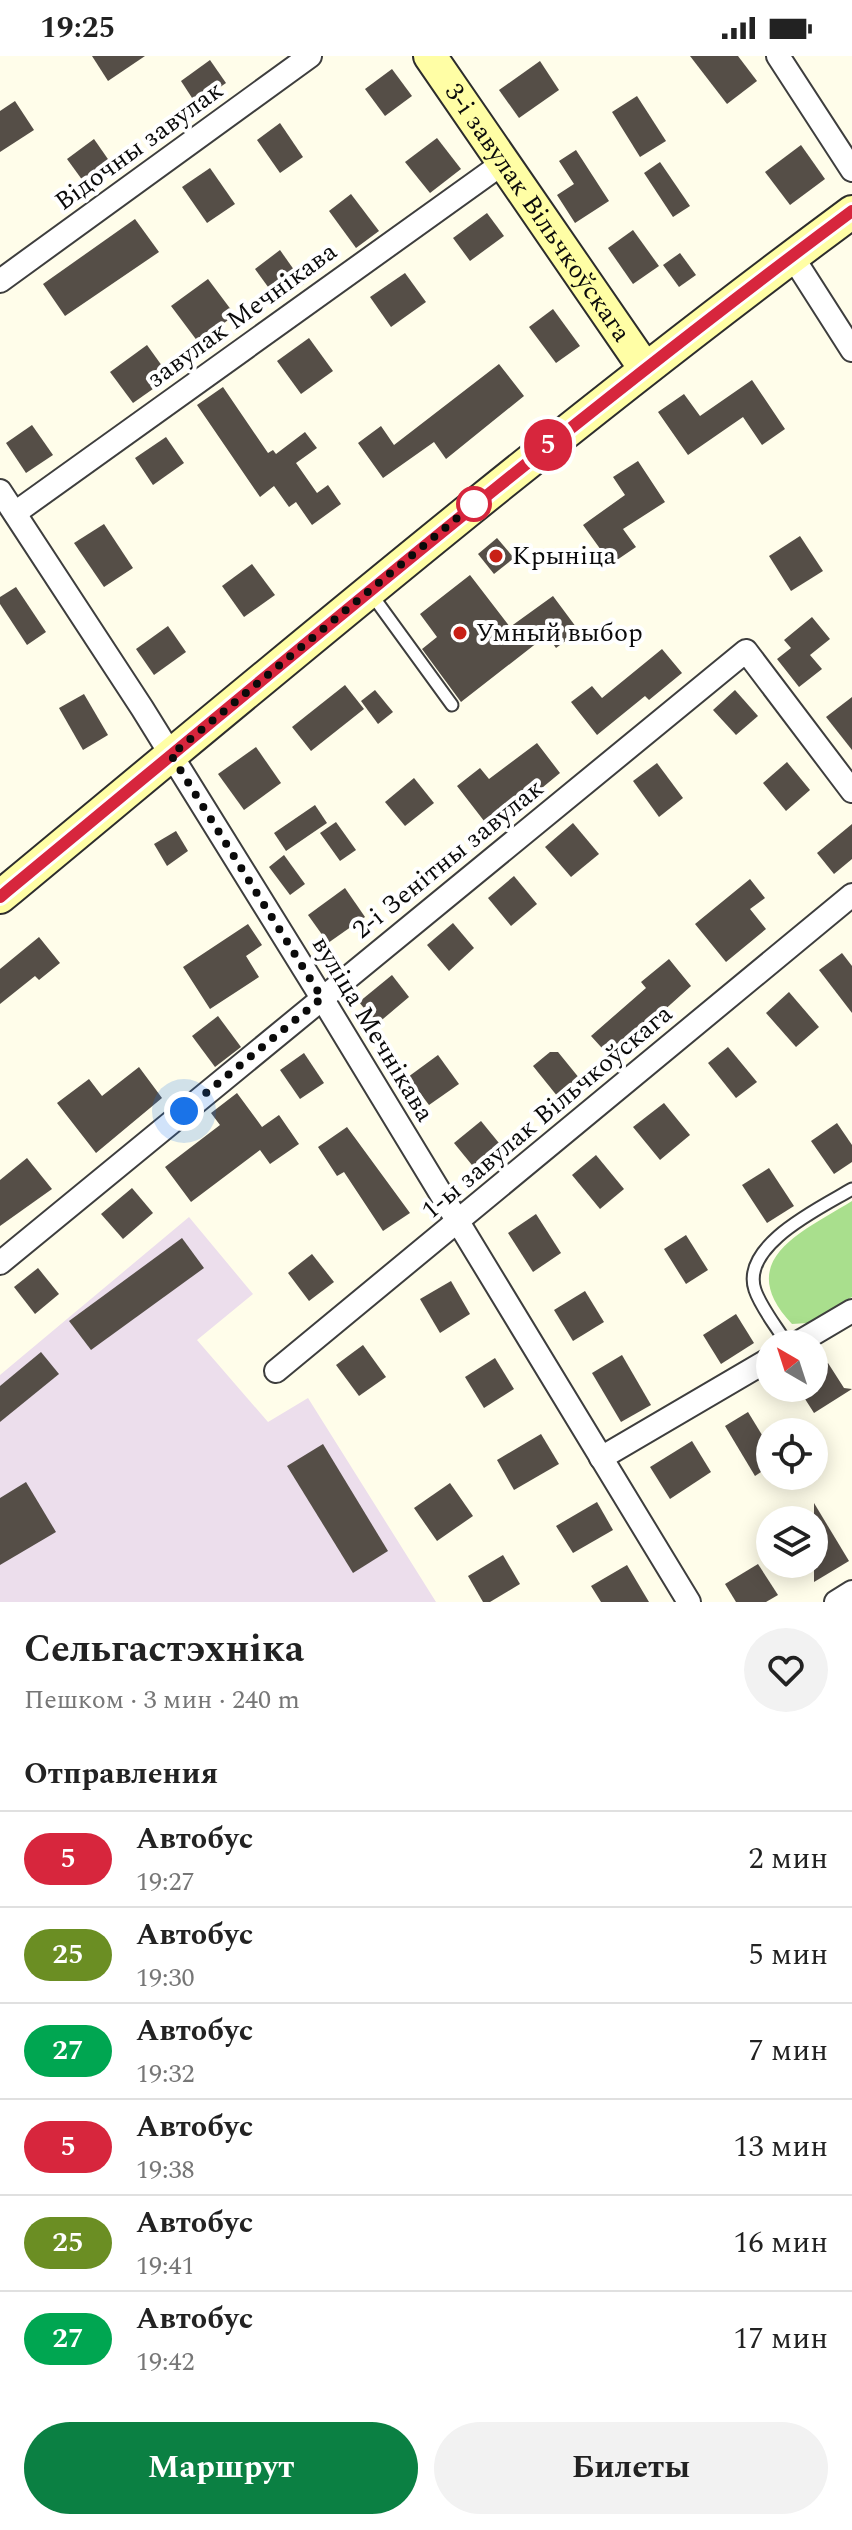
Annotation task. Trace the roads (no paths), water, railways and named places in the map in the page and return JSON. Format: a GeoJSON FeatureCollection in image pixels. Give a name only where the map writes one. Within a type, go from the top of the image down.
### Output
{"type":"FeatureCollection","features":[{"type":"Feature","properties":{"kind":"main road","name":"3-і завулак Вільчкоўскага"},"geometry":{"type":"LineString","coordinates":[[430,56],[644,367]]}},
{"type":"Feature","properties":{"kind":"main road"},"geometry":{"type":"LineString","coordinates":[[0,897],[644,367],[852,212]]}},
{"type":"Feature","properties":{"kind":"street","name":"Відочны завулак"},"geometry":{"type":"LineString","coordinates":[[0,281],[310,56]]}},
{"type":"Feature","properties":{"kind":"street"},"geometry":{"type":"LineString","coordinates":[[778,56],[852,170]]}},
{"type":"Feature","properties":{"kind":"street","name":"завулак Мечнікава"},"geometry":{"type":"LineString","coordinates":[[15,513],[503,163]]}},
{"type":"Feature","properties":{"kind":"street"},"geometry":{"type":"LineString","coordinates":[[792,256],[852,350]]}},
{"type":"Feature","properties":{"kind":"street","name":"вуліца Мечнікава"},"geometry":{"type":"LineString","coordinates":[[0,491],[171,755],[322,998],[689,1602]]}},
{"type":"Feature","properties":{"kind":"street","name":"2-і Зенітны завулак"},"geometry":{"type":"LineString","coordinates":[[0,1263],[746,651],[852,791]]}},
{"type":"Feature","properties":{"kind":"street","name":"1-ы завулак Вільчкоўскага"},"geometry":{"type":"LineString","coordinates":[[276,1371],[852,895]]}},
{"type":"Feature","properties":{"kind":"street"},"geometry":{"type":"LineString","coordinates":[[820,1330],[852,1311]]}},
{"type":"Feature","properties":{"kind":"street"},"geometry":{"type":"LineString","coordinates":[[601,1458],[756,1367]]}},
{"type":"Feature","properties":{"kind":"street"},"geometry":{"type":"LineString","coordinates":[[836,1602],[852,1592]]}},
{"type":"Feature","properties":{"kind":"lane"},"geometry":{"type":"LineString","coordinates":[[369,591],[452,705]]}},
{"type":"Feature","properties":{"kind":"lane"},"geometry":{"type":"LineString","coordinates":[[779,1330],[754,1288],[756,1265],[773,1238],[852,1189]]}},
{"type":"Feature","properties":{"kind":"place","name":"Крыніца"},"geometry":{"type":"Point","coordinates":[496,556]}},
{"type":"Feature","properties":{"kind":"place","name":"Умный выбор"},"geometry":{"type":"Point","coordinates":[460,633]}}]}
